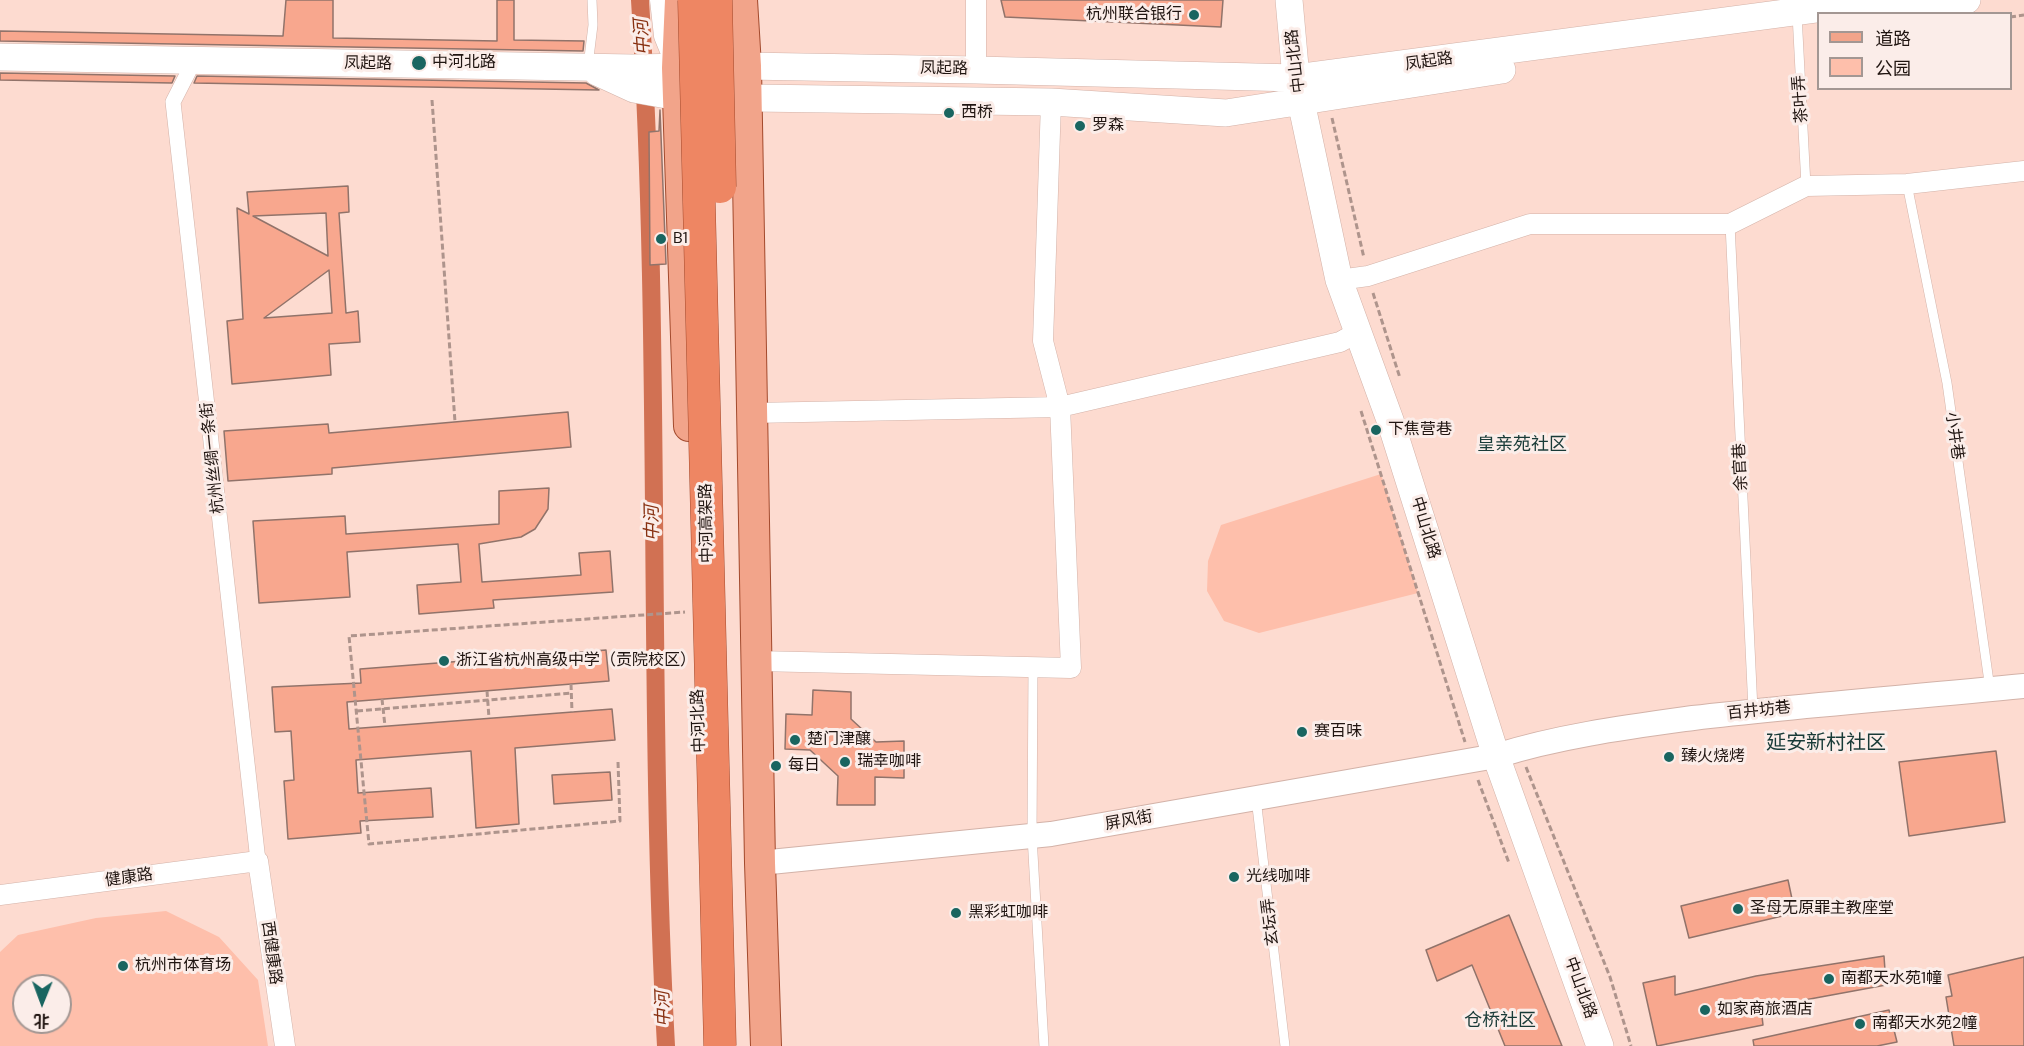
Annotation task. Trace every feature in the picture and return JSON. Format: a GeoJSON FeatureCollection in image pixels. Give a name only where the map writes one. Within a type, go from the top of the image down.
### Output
{"type":"FeatureCollection","features":[{"type":"Feature","properties":{"kind":"highway","name":"中河高架路"},"geometry":{"type":"LineString","coordinates":[[694,0],[720,1046]]}},
{"type":"Feature","properties":{"kind":"highway","name":"中河高架路"},"geometry":{"type":"LineString","coordinates":[[716,0],[741,1046]]}},
{"type":"Feature","properties":{"kind":"main road","name":"中河北路"},"geometry":{"type":"LineString","coordinates":[[680,0],[656,81],[696,612],[705,867],[706,1046]]}},
{"type":"Feature","properties":{"kind":"main road"},"geometry":{"type":"LineString","coordinates":[[742,0],[747,99],[759,863],[766,1046]]}},
{"type":"Feature","properties":{"kind":"main road","name":"中山北路"},"geometry":{"type":"LineString","coordinates":[[1289,0],[1298,90],[1339,280],[1508,752],[1600,1046]]}},
{"type":"Feature","properties":{"kind":"main road","name":"凤起路"},"geometry":{"type":"LineString","coordinates":[[1833,12],[1883,0]]}},
{"type":"Feature","properties":{"kind":"main road"},"geometry":{"type":"LineString","coordinates":[[1887,12],[1967,0]]}},
{"type":"Feature","properties":{"kind":"main road","name":"凤起路"},"geometry":{"type":"LineString","coordinates":[[0,57],[588,67],[656,81],[746,66],[976,70],[1298,90],[1804,19]]}},
{"type":"Feature","properties":{"kind":"main road"},"geometry":{"type":"LineString","coordinates":[[656,81],[747,99],[1051,102],[1227,113],[1298,90],[1328,97],[1804,19]]}},
{"type":"Feature","properties":{"kind":"street"},"geometry":{"type":"LineString","coordinates":[[656,81],[663,36],[660,0]]}},
{"type":"Feature","properties":{"kind":"street"},"geometry":{"type":"LineString","coordinates":[[976,0],[976,70]]}},
{"type":"Feature","properties":{"kind":"street","name":"杭州丝绸一条街"},"geometry":{"type":"LineString","coordinates":[[194,61],[173,102],[258,861]]}},
{"type":"Feature","properties":{"kind":"street"},"geometry":{"type":"LineString","coordinates":[[756,662],[1071,668],[1060,407],[1043,341],[1051,102]]}},
{"type":"Feature","properties":{"kind":"street"},"geometry":{"type":"LineString","coordinates":[[1339,280],[1368,276],[1530,224],[1730,224],[1806,186],[1907,184],[2024,171]]}},
{"type":"Feature","properties":{"kind":"street"},"geometry":{"type":"LineString","coordinates":[[752,413],[1060,407],[1340,342],[1358,332]]}},
{"type":"Feature","properties":{"kind":"street","name":"百井坊巷"},"geometry":{"type":"LineString","coordinates":[[1508,752],[1640,725],[1753,711],[2024,686]]}},
{"type":"Feature","properties":{"kind":"street","name":"屏风街"},"geometry":{"type":"LineString","coordinates":[[759,863],[1032,836],[1508,752]]}},
{"type":"Feature","properties":{"kind":"street","name":"健康路"},"geometry":{"type":"LineString","coordinates":[[0,895],[258,861]]}},
{"type":"Feature","properties":{"kind":"street","name":"西健康路"},"geometry":{"type":"LineString","coordinates":[[258,861],[285,1046]]}},
{"type":"Feature","properties":{"kind":"lane"},"geometry":{"type":"LineString","coordinates":[[588,67],[593,25],[592,0]]}},
{"type":"Feature","properties":{"kind":"lane","name":"茶叶弄"},"geometry":{"type":"LineString","coordinates":[[1804,19],[1806,186]]}},
{"type":"Feature","properties":{"kind":"lane","name":"小井巷"},"geometry":{"type":"LineString","coordinates":[[1907,184],[1947,383],[1990,689]]}},
{"type":"Feature","properties":{"kind":"lane","name":"余官巷"},"geometry":{"type":"LineString","coordinates":[[1730,224],[1753,711]]}},
{"type":"Feature","properties":{"kind":"lane"},"geometry":{"type":"LineString","coordinates":[[1033,667],[1032,836],[1044,1046]]}},
{"type":"Feature","properties":{"kind":"lane","name":"玄坛弄"},"geometry":{"type":"LineString","coordinates":[[1256,798],[1285,1046]]}},
{"type":"Feature","properties":{"kind":"path"},"geometry":{"type":"LineString","coordinates":[[1328,97],[1368,276],[1404,389]]}},
{"type":"Feature","properties":{"kind":"path"},"geometry":{"type":"LineString","coordinates":[[432,100],[455,422]]}},
{"type":"Feature","properties":{"kind":"path"},"geometry":{"type":"LineString","coordinates":[[618,762],[620,821],[369,844],[349,636],[696,612]]}},
{"type":"Feature","properties":{"kind":"path"},"geometry":{"type":"LineString","coordinates":[[571,684],[572,712]]}},
{"type":"Feature","properties":{"kind":"path"},"geometry":{"type":"LineString","coordinates":[[487,691],[489,718]]}},
{"type":"Feature","properties":{"kind":"path"},"geometry":{"type":"LineString","coordinates":[[357,711],[571,693]]}},
{"type":"Feature","properties":{"kind":"path"},"geometry":{"type":"LineString","coordinates":[[382,699],[385,726]]}},
{"type":"Feature","properties":{"kind":"path"},"geometry":{"type":"LineString","coordinates":[[1508,752],[1610,977],[1631,1046]]}},
{"type":"Feature","properties":{"kind":"green space"},"geometry":{"type":"Polygon","coordinates":[[[1381,474],[1418,593],[1259,633],[1224,621],[1207,591],[1208,561],[1221,525],[1381,474]]]}},
{"type":"Feature","properties":{"kind":"green space","name":"杭州市体育场"},"geometry":{"type":"Polygon","coordinates":[[[166,911],[219,937],[258,980],[268,1046],[0,1046],[0,952],[18,935],[96,918],[166,911]]]}},
{"type":"Feature","properties":{"kind":"building"},"geometry":{"type":"Polygon","coordinates":[[[286,0],[333,0],[333,38],[497,41],[497,0],[514,0],[514,40],[584,41],[583,51],[0,41],[0,31],[283,36],[286,0]]]}},
{"type":"Feature","properties":{"kind":"building"},"geometry":{"type":"Polygon","coordinates":[[[1001,0],[1223,0],[1221,27],[1005,17],[1001,0]]]}},
{"type":"Feature","properties":{"kind":"building"},"geometry":{"type":"Polygon","coordinates":[[[0,73],[175,76],[172,83],[0,80],[0,73]]]}},
{"type":"Feature","properties":{"kind":"building"},"geometry":{"type":"Polygon","coordinates":[[[197,76],[586,83],[599,90],[194,83],[197,76]]]}},
{"type":"Feature","properties":{"kind":"building"},"geometry":{"type":"Polygon","coordinates":[[[660,110],[666,264],[650,265],[649,132],[659,131],[660,110]]]}},
{"type":"Feature","properties":{"kind":"building"},"geometry":{"type":"Polygon","coordinates":[[[348,186],[349,212],[339,213],[346,313],[358,311],[360,342],[329,344],[331,375],[232,384],[227,321],[243,319],[237,208],[249,214],[247,192],[348,186]],[[326,213],[253,216],[328,256],[326,213]],[[329,270],[264,318],[332,313],[329,270]]]}},
{"type":"Feature","properties":{"kind":"building"},"geometry":{"type":"Polygon","coordinates":[[[568,412],[571,447],[332,468],[332,474],[228,481],[224,431],[328,424],[329,433],[568,412]]]}},
{"type":"Feature","properties":{"kind":"building"},"geometry":{"type":"Polygon","coordinates":[[[549,488],[548,509],[535,529],[521,537],[479,544],[482,582],[581,575],[579,553],[610,551],[613,592],[493,600],[494,608],[419,614],[417,585],[461,582],[458,544],[347,552],[350,597],[259,603],[253,521],[345,516],[346,534],[499,524],[499,491],[549,488]]]}},
{"type":"Feature","properties":{"kind":"building"},"geometry":{"type":"Polygon","coordinates":[[[606,650],[609,681],[347,702],[349,729],[612,709],[615,740],[515,748],[519,824],[476,828],[471,751],[356,760],[358,793],[431,788],[433,817],[360,821],[361,833],[288,839],[284,781],[294,780],[291,731],[275,732],[272,687],[361,683],[360,669],[606,650]]]}},
{"type":"Feature","properties":{"kind":"building"},"geometry":{"type":"Polygon","coordinates":[[[813,690],[851,692],[851,719],[876,742],[904,741],[904,778],[875,777],[875,805],[837,805],[838,776],[810,750],[785,749],[786,714],[812,715],[813,690]]]}},
{"type":"Feature","properties":{"kind":"building"},"geometry":{"type":"Polygon","coordinates":[[[1996,751],[2005,822],[1909,836],[1899,762],[1996,751]]]}},
{"type":"Feature","properties":{"kind":"building"},"geometry":{"type":"Polygon","coordinates":[[[610,772],[612,800],[554,804],[552,775],[610,772]]]}},
{"type":"Feature","properties":{"kind":"building","name":"圣母无原罪主教座堂"},"geometry":{"type":"Polygon","coordinates":[[[1788,880],[1795,913],[1689,938],[1681,906],[1788,880]]]}},
{"type":"Feature","properties":{"kind":"building"},"geometry":{"type":"Polygon","coordinates":[[[1509,915],[1562,1046],[1505,1046],[1472,965],[1437,981],[1426,950],[1509,915]]]}},
{"type":"Feature","properties":{"kind":"building"},"geometry":{"type":"Polygon","coordinates":[[[1884,956],[1886,985],[1761,1008],[1763,1025],[1657,1046],[1643,983],[1675,976],[1675,995],[1756,976],[1884,956]]]}},
{"type":"Feature","properties":{"kind":"building"},"geometry":{"type":"Polygon","coordinates":[[[2024,957],[2024,1046],[1954,1046],[1946,997],[1952,996],[1948,975],[2024,957]]]}},
{"type":"Feature","properties":{"kind":"building","name":"南都天水苑2幢"},"geometry":{"type":"Polygon","coordinates":[[[1889,1010],[1897,1042],[1877,1046],[1754,1046],[1753,1040],[1889,1010]]]}},
{"type":"Feature","properties":{"kind":"waterway","name":"中河"},"geometry":{"type":"LineString","coordinates":[[640,0],[651,261],[657,785],[666,1046]]}},
{"type":"Feature","properties":{"kind":"place","name":"杭州联合银行"},"geometry":{"type":"Point","coordinates":[1194,15]}},
{"type":"Feature","properties":{"kind":"place","name":"中河北路"},"geometry":{"type":"Point","coordinates":[419,63]}},
{"type":"Feature","properties":{"kind":"place","name":"西桥"},"geometry":{"type":"Point","coordinates":[949,113]}},
{"type":"Feature","properties":{"kind":"place","name":"罗森"},"geometry":{"type":"Point","coordinates":[1080,126]}},
{"type":"Feature","properties":{"kind":"place","name":"B1"},"geometry":{"type":"Point","coordinates":[661,239]}},
{"type":"Feature","properties":{"kind":"place","name":"下焦营巷"},"geometry":{"type":"Point","coordinates":[1376,430]}},
{"type":"Feature","properties":{"kind":"place","name":"浙江省杭州高级中学（贡院校区）"},"geometry":{"type":"Point","coordinates":[444,661]}},
{"type":"Feature","properties":{"kind":"place","name":"赛百味"},"geometry":{"type":"Point","coordinates":[1302,732]}},
{"type":"Feature","properties":{"kind":"place","name":"楚门津醸"},"geometry":{"type":"Point","coordinates":[795,740]}},
{"type":"Feature","properties":{"kind":"place","name":"臻火烧烤"},"geometry":{"type":"Point","coordinates":[1669,757]}},
{"type":"Feature","properties":{"kind":"place","name":"瑞幸咖啡"},"geometry":{"type":"Point","coordinates":[845,762]}},
{"type":"Feature","properties":{"kind":"place","name":"每日"},"geometry":{"type":"Point","coordinates":[776,766]}},
{"type":"Feature","properties":{"kind":"place","name":"光线咖啡"},"geometry":{"type":"Point","coordinates":[1234,877]}},
{"type":"Feature","properties":{"kind":"place","name":"圣母无原罪主教座堂"},"geometry":{"type":"Point","coordinates":[1738,909]}},
{"type":"Feature","properties":{"kind":"place","name":"黑彩虹咖啡"},"geometry":{"type":"Point","coordinates":[956,913]}},
{"type":"Feature","properties":{"kind":"place","name":"杭州市体育场"},"geometry":{"type":"Point","coordinates":[123,966]}},
{"type":"Feature","properties":{"kind":"place","name":"南都天水苑1幢"},"geometry":{"type":"Point","coordinates":[1829,979]}},
{"type":"Feature","properties":{"kind":"place","name":"如家商旅酒店"},"geometry":{"type":"Point","coordinates":[1705,1010]}},
{"type":"Feature","properties":{"kind":"place","name":"南都天水苑2幢"},"geometry":{"type":"Point","coordinates":[1860,1024]}},
{"type":"Feature","properties":{"kind":"district","name":"皇亲苑社区"},"geometry":{"type":"Point","coordinates":[1522,445]}},
{"type":"Feature","properties":{"kind":"district","name":"延安新村社区"},"geometry":{"type":"Point","coordinates":[1826,744]}},
{"type":"Feature","properties":{"kind":"district","name":"仓桥社区"},"geometry":{"type":"Point","coordinates":[1500,1021]}}]}
